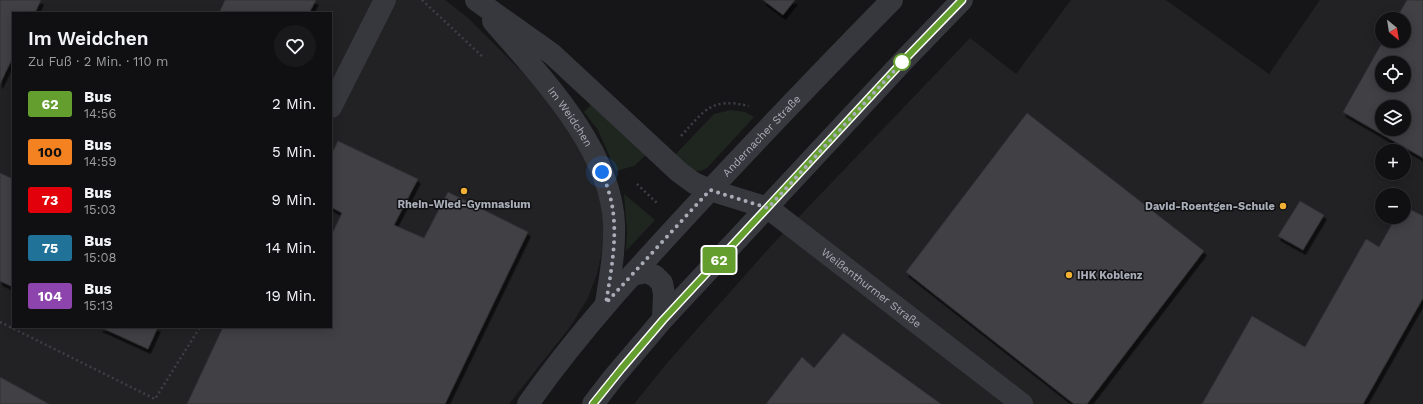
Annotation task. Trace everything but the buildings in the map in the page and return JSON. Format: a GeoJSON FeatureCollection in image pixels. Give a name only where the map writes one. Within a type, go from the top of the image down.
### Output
{"type":"FeatureCollection","features":[{"type":"Feature","properties":{"kind":"street"},"geometry":{"type":"LineString","coordinates":[[332,105],[385,0]]}},
{"type":"Feature","properties":{"kind":"street","name":"Im Weidchen"},"geometry":{"type":"LineString","coordinates":[[476,0],[552,54],[679,172],[694,183],[710,190]]}},
{"type":"Feature","properties":{"kind":"street","name":"Im Weidchen"},"geometry":{"type":"LineString","coordinates":[[476,0],[545,83],[570,116],[585,138],[602,172],[612,204],[614,224],[612,264],[606,303]]}},
{"type":"Feature","properties":{"kind":"street","name":"Andernacher Straße"},"geometry":{"type":"LineString","coordinates":[[528,404],[565,354],[606,303],[774,121],[892,0]]}},
{"type":"Feature","properties":{"kind":"street"},"geometry":{"type":"LineString","coordinates":[[593,404],[617,373],[663,320],[906,58],[962,0]]}},
{"type":"Feature","properties":{"kind":"street","name":"Weißenthurmer Straße"},"geometry":{"type":"LineString","coordinates":[[710,190],[768,208],[1022,404]]}},
{"type":"Feature","properties":{"kind":"street"},"geometry":{"type":"LineString","coordinates":[[632,275],[646,272],[655,276],[662,283],[664,294],[663,320]]}},
{"type":"Feature","properties":{"kind":"path"},"geometry":{"type":"LineString","coordinates":[[422,0],[489,62]]}},
{"type":"Feature","properties":{"kind":"path"},"geometry":{"type":"LineString","coordinates":[[662,157],[706,110],[718,103],[738,103],[760,109],[774,121]]}},
{"type":"Feature","properties":{"kind":"path"},"geometry":{"type":"LineString","coordinates":[[0,322],[12,328]]}},
{"type":"Feature","properties":{"kind":"path"},"geometry":{"type":"LineString","coordinates":[[12,328],[155,399],[199,328]]}},
{"type":"Feature","properties":{"kind":"shaded area","name":"Rhein-Wied-Gymnasium"},"geometry":{"type":"Polygon","coordinates":[[[0,0],[445,0],[467,17],[527,77],[552,106],[584,156],[601,203],[604,227],[602,251],[597,274],[588,298],[570,327],[509,404],[0,404],[0,0]]]}},
{"type":"Feature","properties":{"kind":"shaded area"},"geometry":{"type":"Polygon","coordinates":[[[1071,0],[1166,0],[1269,74],[1320,0],[1423,0],[1423,404],[634,404],[667,363],[771,246],[970,38],[1016,74],[1071,0]]]}},
{"type":"Feature","properties":{"kind":"shaded area"},"geometry":{"type":"Polygon","coordinates":[[[592,104],[646,155],[634,166],[616,171],[598,130],[584,112],[592,104]]]}},
{"type":"Feature","properties":{"kind":"shaded area"},"geometry":{"type":"Polygon","coordinates":[[[731,110],[745,112],[754,117],[707,168],[700,171],[691,170],[675,155],[714,114],[731,110]]]}},
{"type":"Feature","properties":{"kind":"shaded area"},"geometry":{"type":"Polygon","coordinates":[[[624,194],[655,220],[626,251],[627,233],[624,194]]]}},
{"type":"Feature","properties":{"kind":"bus line","name":"62"},"geometry":{"type":"LineString","coordinates":[[593,404],[613,378],[663,320],[906,58],[962,0]]}},
{"type":"Feature","properties":{"kind":"place","name":"Rhein-Wied-Gymnasium"},"geometry":{"type":"Point","coordinates":[464,191]}},
{"type":"Feature","properties":{"kind":"place","name":"David-Roentgen-Schule"},"geometry":{"type":"Point","coordinates":[1283,206]}},
{"type":"Feature","properties":{"kind":"place","name":"IHK Koblenz"},"geometry":{"type":"Point","coordinates":[1069,275]}},
{"type":"Feature","properties":{"kind":"route"},"geometry":{"type":"LineString","coordinates":[[602,172],[612,204],[614,224],[614,245],[606,303],[710,190],[768,208],[906,58],[902,62]]}}]}
